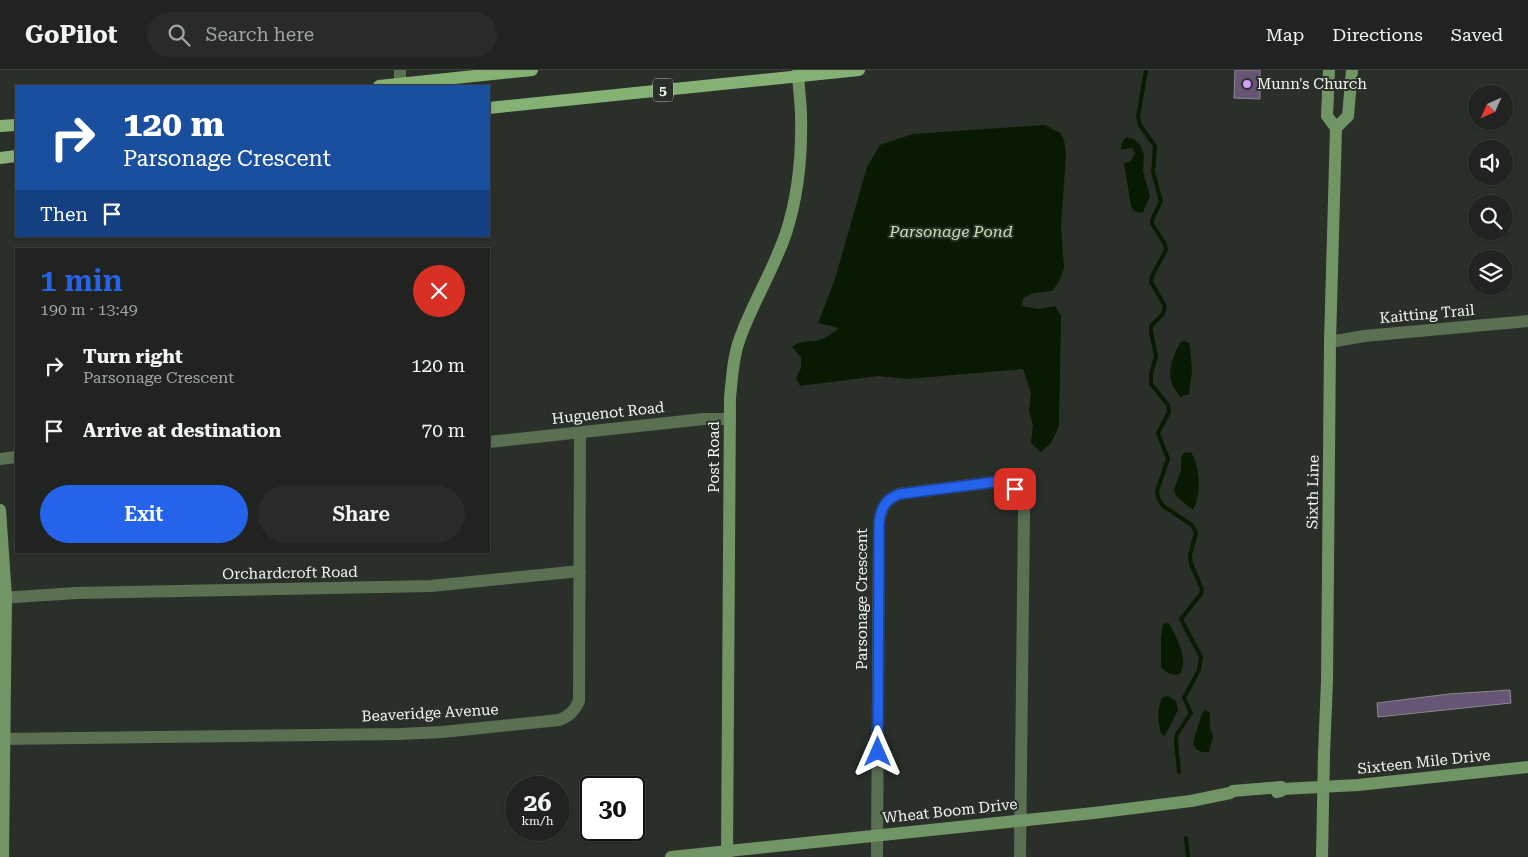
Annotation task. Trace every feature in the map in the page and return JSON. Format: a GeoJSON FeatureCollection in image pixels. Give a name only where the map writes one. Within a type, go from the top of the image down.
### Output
{"type":"FeatureCollection","features":[{"type":"Feature","properties":{"kind":"main road"},"geometry":{"type":"LineString","coordinates":[[390,85],[532,70]]}},
{"type":"Feature","properties":{"kind":"main road","name":"5"},"geometry":{"type":"LineString","coordinates":[[490,108],[798,73],[859,70]]}},
{"type":"Feature","properties":{"kind":"main road"},"geometry":{"type":"LineString","coordinates":[[0,126],[15,125]]}},
{"type":"Feature","properties":{"kind":"main road"},"geometry":{"type":"LineString","coordinates":[[0,158],[15,156]]}},
{"type":"Feature","properties":{"kind":"street"},"geometry":{"type":"LineString","coordinates":[[400,70],[400,84]]}},
{"type":"Feature","properties":{"kind":"street","name":"Sixth Line"},"geometry":{"type":"LineString","coordinates":[[1322,857],[1327,681],[1330,342],[1336,128],[1327,116],[1329,70]]}},
{"type":"Feature","properties":{"kind":"street"},"geometry":{"type":"LineString","coordinates":[[1336,128],[1348,116],[1352,70]]}},
{"type":"Feature","properties":{"kind":"street","name":"Post Road"},"geometry":{"type":"LineString","coordinates":[[727,854],[730,419],[732,371],[747,320],[777,257],[788,227],[797,192],[801,137],[798,73]]}},
{"type":"Feature","properties":{"kind":"street","name":"Kaitting Trail"},"geometry":{"type":"LineString","coordinates":[[1330,342],[1364,336],[1528,321]]}},
{"type":"Feature","properties":{"kind":"street","name":"Huguenot Road"},"geometry":{"type":"LineString","coordinates":[[490,442],[704,419],[730,419]]}},
{"type":"Feature","properties":{"kind":"street","name":"Beaveridge Avenue"},"geometry":{"type":"LineString","coordinates":[[2,738],[400,734],[442,732],[559,720],[568,717],[579,700],[580,432]]}},
{"type":"Feature","properties":{"kind":"street"},"geometry":{"type":"LineString","coordinates":[[0,459],[15,457]]}},
{"type":"Feature","properties":{"kind":"street","name":"Parsonage Crescent"},"geometry":{"type":"LineString","coordinates":[[877,835],[879,523],[882,506],[892,497],[900,494],[995,482],[1008,484],[1015,489],[1020,495],[1024,510],[1021,820]]}},
{"type":"Feature","properties":{"kind":"street"},"geometry":{"type":"LineString","coordinates":[[0,510],[3,598],[3,857]]}},
{"type":"Feature","properties":{"kind":"street","name":"Orchardcroft Road"},"geometry":{"type":"LineString","coordinates":[[3,598],[76,593],[430,586],[580,571]]}},
{"type":"Feature","properties":{"kind":"street","name":"Sixteen Mile Drive"},"geometry":{"type":"LineString","coordinates":[[1323,787],[1358,786],[1528,767]]}},
{"type":"Feature","properties":{"kind":"street","name":"Wheat Boom Drive"},"geometry":{"type":"LineString","coordinates":[[671,857],[727,854],[1230,794],[1232,796],[1281,791],[1282,789],[1323,787]]}},
{"type":"Feature","properties":{"kind":"street"},"geometry":{"type":"LineString","coordinates":[[1020,857],[1021,820]]}},
{"type":"Feature","properties":{"kind":"street"},"geometry":{"type":"LineString","coordinates":[[877,835],[877,857]]}},
{"type":"Feature","properties":{"kind":"water","name":"Parsonage Pond"},"geometry":{"type":"Polygon","coordinates":[[[1045,125],[1060,133],[1064,140],[1066,154],[1061,226],[1064,268],[1059,282],[1052,291],[1034,293],[1023,298],[1022,306],[1039,309],[1055,306],[1061,316],[1059,426],[1051,443],[1041,452],[1031,443],[1033,425],[1029,411],[1031,393],[1023,369],[907,379],[878,376],[800,386],[796,378],[801,368],[801,357],[792,347],[800,343],[821,339],[839,328],[818,323],[835,279],[867,167],[880,145],[913,134],[1045,125]]]}},
{"type":"Feature","properties":{"kind":"water"},"geometry":{"type":"Polygon","coordinates":[[[1126,137],[1134,139],[1140,145],[1144,155],[1143,172],[1150,196],[1143,212],[1140,213],[1134,211],[1131,206],[1124,163],[1130,162],[1135,153],[1132,148],[1121,150],[1121,144],[1126,137]]]}},
{"type":"Feature","properties":{"kind":"water"},"geometry":{"type":"Polygon","coordinates":[[[1181,342],[1189,343],[1190,347],[1192,371],[1189,394],[1180,397],[1173,387],[1170,370],[1176,350],[1181,342]]]}},
{"type":"Feature","properties":{"kind":"water"},"geometry":{"type":"Polygon","coordinates":[[[1191,452],[1199,481],[1198,496],[1193,510],[1176,496],[1174,490],[1181,470],[1181,457],[1184,453],[1191,452]]]}},
{"type":"Feature","properties":{"kind":"water"},"geometry":{"type":"Polygon","coordinates":[[[1169,623],[1183,656],[1182,671],[1176,675],[1165,671],[1161,667],[1163,624],[1169,623]]]}},
{"type":"Feature","properties":{"kind":"water"},"geometry":{"type":"Polygon","coordinates":[[[1168,696],[1176,701],[1178,710],[1165,736],[1161,734],[1158,710],[1163,697],[1168,696]]]}},
{"type":"Feature","properties":{"kind":"water"},"geometry":{"type":"Polygon","coordinates":[[[1205,710],[1210,713],[1210,727],[1213,737],[1209,752],[1202,752],[1196,749],[1193,743],[1202,713],[1205,710]]]}},
{"type":"Feature","properties":{"kind":"building","name":"Munn's Church"},"geometry":{"type":"Polygon","coordinates":[[[1235,70],[1260,70],[1260,99],[1234,98],[1235,70]]]}},
{"type":"Feature","properties":{"kind":"building"},"geometry":{"type":"Polygon","coordinates":[[[1510,690],[1511,703],[1378,717],[1377,703],[1449,694],[1510,690]]]}},
{"type":"Feature","properties":{"kind":"waterway"},"geometry":{"type":"LineString","coordinates":[[1146,70],[1138,117],[1140,125],[1155,146],[1153,172],[1161,201],[1152,224],[1165,244],[1166,250],[1152,276],[1151,282],[1165,306],[1163,314],[1151,326],[1156,356],[1151,374],[1151,384],[1168,405],[1169,412],[1158,433],[1168,459],[1157,491],[1158,498],[1163,506],[1192,525],[1196,533],[1190,555],[1191,564],[1202,589],[1201,594],[1181,619],[1201,657],[1199,670],[1184,698],[1191,713],[1177,734],[1179,772]]}},
{"type":"Feature","properties":{"kind":"waterway"},"geometry":{"type":"LineString","coordinates":[[1186,838],[1188,857]]}},
{"type":"Feature","properties":{"kind":"place","name":"Munn's Church"},"geometry":{"type":"Point","coordinates":[1247,84]}},
{"type":"Feature","properties":{"kind":"route"},"geometry":{"type":"LineString","coordinates":[[878,752],[879,523],[882,506],[892,497],[900,494],[995,482],[1008,484],[1015,489]]}}]}
